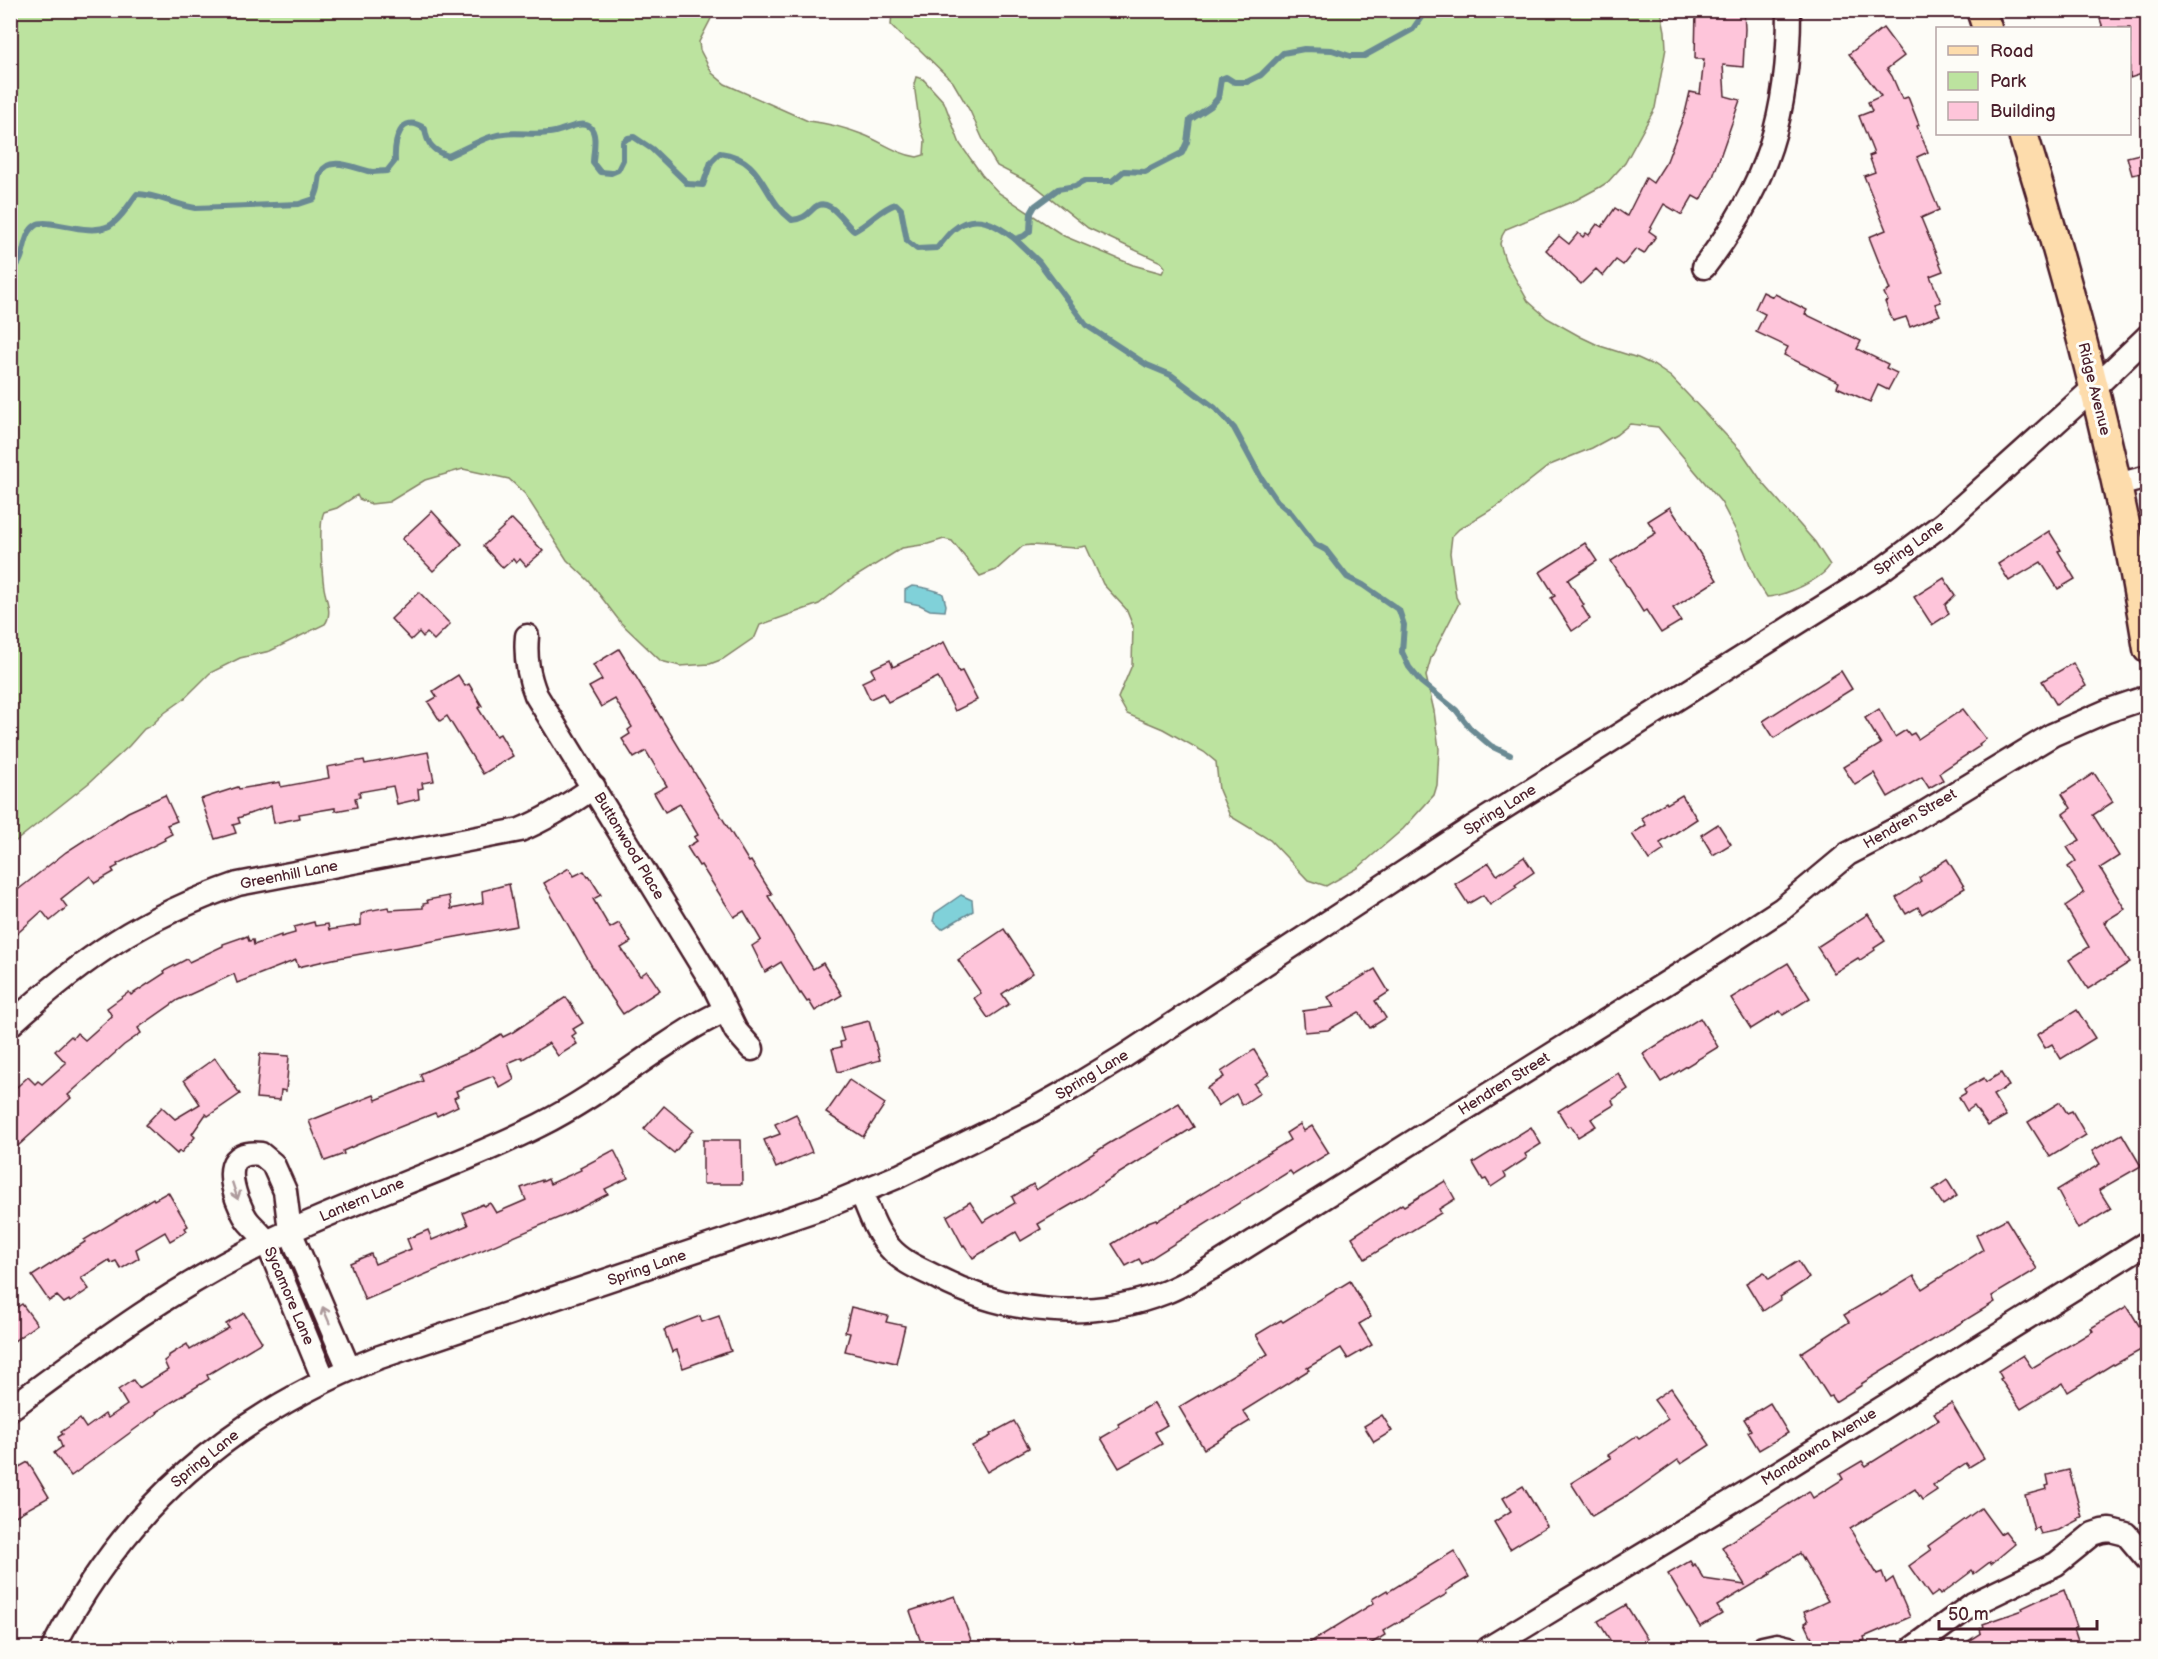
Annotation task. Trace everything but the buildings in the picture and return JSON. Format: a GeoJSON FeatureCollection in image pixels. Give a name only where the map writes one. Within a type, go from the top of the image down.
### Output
{"type":"FeatureCollection","features":[{"type":"Feature","properties":{"kind":"main road"},"geometry":{"type":"LineString","coordinates":[[1981,10],[1987,27]]}},
{"type":"Feature","properties":{"kind":"main road","name":"Ridge Avenue"},"geometry":{"type":"LineString","coordinates":[[2023,135],[2055,238],[2094,388],[2117,485],[2148,649]]}},
{"type":"Feature","properties":{"kind":"street"},"geometry":{"type":"LineString","coordinates":[[1704,267],[1727,237],[1747,204],[1772,146],[1783,101],[1789,10]]}},
{"type":"Feature","properties":{"kind":"street","name":"Spring Lane"},"geometry":{"type":"LineString","coordinates":[[53,1648],[78,1604],[129,1530],[171,1485],[222,1443],[280,1404],[324,1380],[387,1354],[777,1224],[861,1192],[991,1132],[1072,1088],[1176,1023],[1473,827],[1880,571],[1944,524],[2148,336]]}},
{"type":"Feature","properties":{"kind":"street"},"geometry":{"type":"LineString","coordinates":[[2117,485],[2148,477]]}},
{"type":"Feature","properties":{"kind":"street","name":"Buttonwood Place"},"geometry":{"type":"LineString","coordinates":[[527,636],[525,656],[529,678],[536,695],[713,984],[736,1030],[752,1049]]}},
{"type":"Feature","properties":{"kind":"street","name":"Hendren Street"},"geometry":{"type":"LineString","coordinates":[[861,1192],[881,1237],[898,1257],[970,1293],[1015,1306],[1070,1311],[1121,1306],[1167,1292],[1218,1264],[1719,950],[1782,909],[1848,854],[1906,824],[2052,735],[2107,711],[2148,697]]}},
{"type":"Feature","properties":{"kind":"street","name":"Greenhill Lane"},"geometry":{"type":"LineString","coordinates":[[10,1025],[45,994],[106,947],[146,922],[202,897],[238,884],[520,830],[542,821],[594,787]]}},
{"type":"Feature","properties":{"kind":"street","name":"Lantern Lane"},"geometry":{"type":"LineString","coordinates":[[10,1408],[115,1330],[267,1242],[542,1124],[599,1090],[691,1028],[725,1011]]}},
{"type":"Feature","properties":{"kind":"street","name":"Sycamore Lane"},"geometry":{"type":"LineString","coordinates":[[324,1380],[267,1242],[247,1220],[240,1208],[232,1183],[232,1169],[239,1158],[245,1155],[261,1154],[273,1164],[285,1191],[290,1231],[349,1369]]}},
{"type":"Feature","properties":{"kind":"street","name":"Manatawna Avenue"},"geometry":{"type":"LineString","coordinates":[[1489,1648],[1762,1483],[2148,1242]]}},
{"type":"Feature","properties":{"kind":"street"},"geometry":{"type":"LineString","coordinates":[[1913,1648],[1973,1604],[2056,1564],[2093,1534],[2110,1530],[2126,1534],[2148,1560]]}},
{"type":"Feature","properties":{"kind":"street"},"geometry":{"type":"LineString","coordinates":[[1763,1648],[1777,1645],[1789,1648]]}},
{"type":"Feature","properties":{"kind":"green space"},"geometry":{"type":"Polygon","coordinates":[[[11,10],[715,11],[699,42],[700,50],[712,73],[725,84],[808,121],[850,130],[917,157],[924,155],[925,140],[920,127],[914,84],[916,77],[923,79],[944,102],[960,144],[982,175],[999,193],[1064,236],[1133,265],[1162,273],[1165,267],[1161,262],[1088,228],[1034,185],[997,166],[953,82],[891,25],[892,11],[1661,11],[1666,48],[1655,108],[1625,163],[1608,182],[1600,187],[1576,200],[1506,229],[1500,244],[1505,260],[1528,301],[1547,318],[1600,346],[1653,365],[1671,377],[1741,451],[1763,483],[1815,542],[1830,565],[1826,571],[1802,586],[1783,594],[1767,597],[1756,580],[1738,535],[1721,502],[1658,427],[1630,424],[1616,435],[1592,448],[1550,465],[1499,505],[1459,529],[1452,536],[1450,553],[1456,597],[1459,603],[1431,658],[1426,676],[1439,749],[1437,785],[1434,795],[1403,829],[1358,868],[1326,886],[1308,880],[1270,840],[1230,816],[1219,790],[1216,762],[1204,752],[1163,729],[1127,714],[1118,698],[1132,665],[1133,626],[1126,609],[1103,584],[1086,546],[1075,548],[1023,546],[996,570],[980,576],[952,541],[944,539],[902,548],[847,582],[819,604],[760,625],[755,637],[723,659],[710,664],[680,666],[661,661],[621,623],[589,581],[567,560],[525,494],[509,479],[463,469],[425,480],[389,502],[371,504],[359,499],[357,495],[337,508],[324,512],[321,527],[322,561],[329,611],[325,624],[270,651],[240,658],[210,673],[184,699],[144,729],[90,782],[11,845],[11,10]]]}},
{"type":"Feature","properties":{"kind":"water"},"geometry":{"type":"Polygon","coordinates":[[[912,586],[928,588],[943,594],[945,611],[930,610],[905,602],[905,590],[912,586]]]}},
{"type":"Feature","properties":{"kind":"water"},"geometry":{"type":"Polygon","coordinates":[[[961,895],[972,900],[973,911],[942,929],[933,921],[935,913],[961,895]]]}},
{"type":"Feature","properties":{"kind":"waterway"},"geometry":{"type":"LineString","coordinates":[[10,274],[20,260],[26,240],[36,225],[49,223],[100,229],[117,220],[137,194],[195,208],[299,204],[314,199],[321,173],[325,167],[330,165],[344,165],[373,172],[387,171],[395,161],[397,138],[400,131],[404,126],[410,124],[416,124],[425,129],[432,147],[448,156],[498,135],[539,134],[586,125],[594,134],[593,163],[600,172],[611,173],[618,170],[623,160],[623,142],[634,137],[652,149],[688,184],[703,185],[711,162],[720,153],[735,157],[754,171],[774,201],[792,220],[801,218],[819,205],[824,205],[835,211],[854,231],[896,204],[901,209],[907,241],[917,249],[937,248],[953,230],[969,221],[993,225],[1015,239],[1030,231],[1031,213],[1035,206],[1058,189],[1075,186],[1085,181],[1112,181],[1124,171],[1145,172],[1182,153],[1187,142],[1190,120],[1211,106],[1218,98],[1221,79],[1226,77],[1234,82],[1247,82],[1261,75],[1283,53],[1304,49],[1332,50],[1350,56],[1364,56],[1413,29],[1426,10]]}},
{"type":"Feature","properties":{"kind":"waterway"},"geometry":{"type":"LineString","coordinates":[[1015,239],[1039,262],[1086,325],[1147,365],[1171,375],[1215,408],[1234,428],[1260,476],[1277,501],[1291,513],[1315,544],[1326,550],[1347,577],[1363,585],[1399,610],[1404,625],[1402,652],[1409,667],[1421,682],[1456,710],[1470,728],[1491,746],[1510,755]]}}]}
